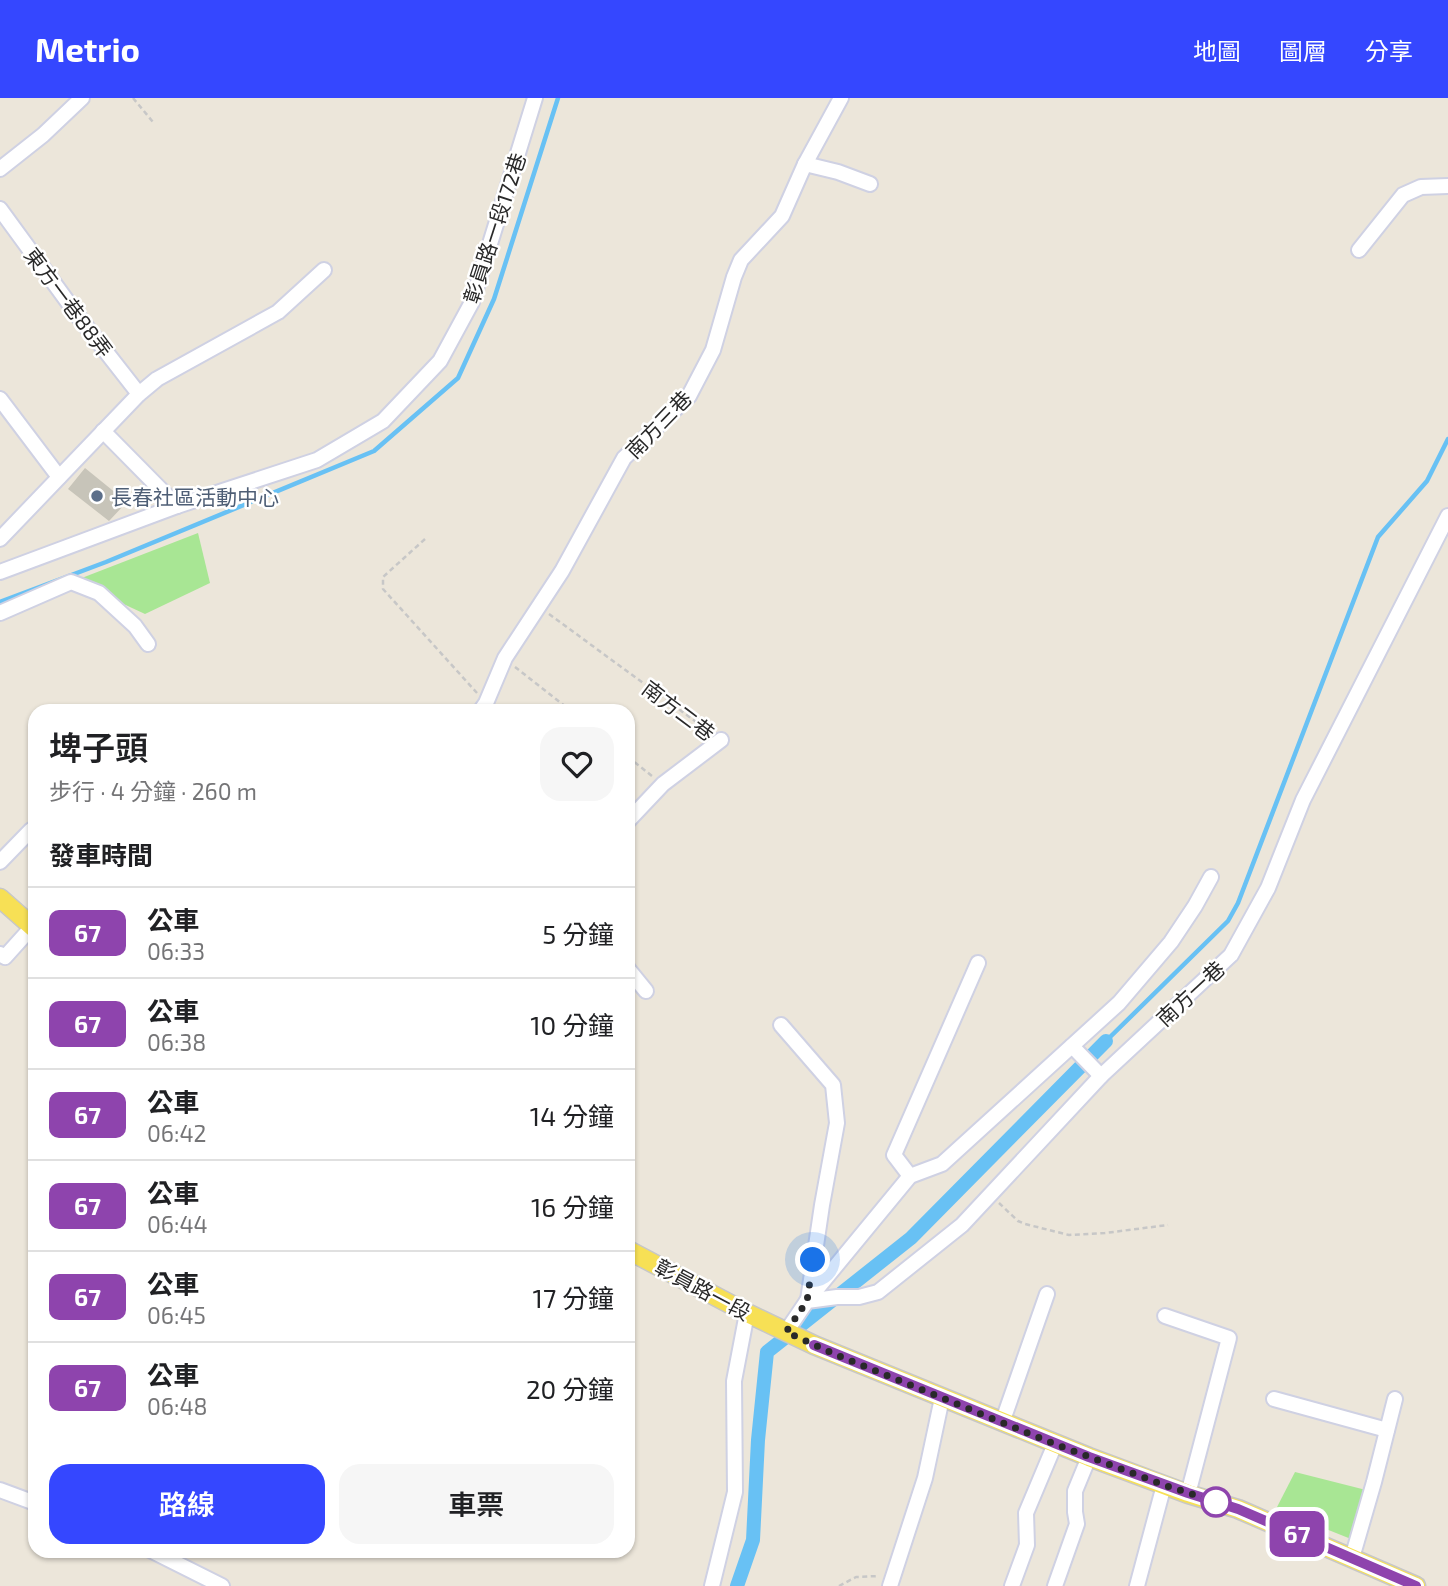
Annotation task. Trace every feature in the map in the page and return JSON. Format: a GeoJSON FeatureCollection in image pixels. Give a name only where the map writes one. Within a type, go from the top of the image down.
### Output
{"type":"FeatureCollection","features":[{"type":"Feature","properties":{"kind":"main road"},"geometry":{"type":"LineString","coordinates":[[0,898],[28,923]]}},
{"type":"Feature","properties":{"kind":"main road","name":"彰員路一段"},"geometry":{"type":"LineString","coordinates":[[635,1254],[814,1345],[1055,1444],[1164,1485],[1238,1509],[1416,1586]]}},
{"type":"Feature","properties":{"kind":"street"},"geometry":{"type":"LineString","coordinates":[[0,169],[43,135],[82,98]]}},
{"type":"Feature","properties":{"kind":"street","name":"彰員路一段172巷"},"geometry":{"type":"LineString","coordinates":[[0,572],[177,506],[317,460],[383,421],[440,361],[472,302],[536,98]]}},
{"type":"Feature","properties":{"kind":"street","name":"南方三巷"},"geometry":{"type":"LineString","coordinates":[[485,704],[505,658],[562,571],[624,458],[689,396],[713,350],[741,260],[782,216],[805,164],[841,98]]}},
{"type":"Feature","properties":{"kind":"street"},"geometry":{"type":"LineString","coordinates":[[805,164],[870,184]]}},
{"type":"Feature","properties":{"kind":"street"},"geometry":{"type":"LineString","coordinates":[[1359,250],[1403,195],[1421,187],[1448,186]]}},
{"type":"Feature","properties":{"kind":"street","name":"東方一巷88弄"},"geometry":{"type":"LineString","coordinates":[[0,209],[139,394]]}},
{"type":"Feature","properties":{"kind":"street"},"geometry":{"type":"LineString","coordinates":[[0,539],[139,394],[157,379],[278,312],[324,270]]}},
{"type":"Feature","properties":{"kind":"street"},"geometry":{"type":"LineString","coordinates":[[0,399],[59,477]]}},
{"type":"Feature","properties":{"kind":"street"},"geometry":{"type":"LineString","coordinates":[[103,431],[177,506]]}},
{"type":"Feature","properties":{"kind":"street","name":"南方一巷"},"geometry":{"type":"LineString","coordinates":[[807,1301],[859,1297],[878,1292],[962,1225],[1101,1076],[1231,955],[1268,888],[1303,800],[1448,516]]}},
{"type":"Feature","properties":{"kind":"street"},"geometry":{"type":"LineString","coordinates":[[0,614],[71,582],[99,593],[135,626],[148,644]]}},
{"type":"Feature","properties":{"kind":"street","name":"南方二巷"},"geometry":{"type":"LineString","coordinates":[[635,814],[663,785],[722,740]]}},
{"type":"Feature","properties":{"kind":"street"},"geometry":{"type":"LineString","coordinates":[[0,862],[28,834]]}},
{"type":"Feature","properties":{"kind":"street","name":"南方一巷"},"geometry":{"type":"LineString","coordinates":[[782,1329],[911,1176],[942,1164],[1119,1003],[1171,942],[1211,877]]}},
{"type":"Feature","properties":{"kind":"street"},"geometry":{"type":"LineString","coordinates":[[0,954],[5,957],[28,934]]}},
{"type":"Feature","properties":{"kind":"street"},"geometry":{"type":"LineString","coordinates":[[911,1176],[894,1156],[978,963]]}},
{"type":"Feature","properties":{"kind":"street"},"geometry":{"type":"LineString","coordinates":[[635,978],[646,991]]}},
{"type":"Feature","properties":{"kind":"street"},"geometry":{"type":"LineString","coordinates":[[781,1025],[832,1085],[837,1123],[807,1301]]}},
{"type":"Feature","properties":{"kind":"street"},"geometry":{"type":"LineString","coordinates":[[1072,1046],[1101,1076]]}},
{"type":"Feature","properties":{"kind":"street"},"geometry":{"type":"LineString","coordinates":[[1002,1423],[1047,1294]]}},
{"type":"Feature","properties":{"kind":"street"},"geometry":{"type":"LineString","coordinates":[[712,1586],[735,1492],[733,1381],[747,1313]]}},
{"type":"Feature","properties":{"kind":"street"},"geometry":{"type":"LineString","coordinates":[[1165,1316],[1229,1338],[1188,1493]]}},
{"type":"Feature","properties":{"kind":"street"},"geometry":{"type":"LineString","coordinates":[[891,1581],[925,1478],[942,1398]]}},
{"type":"Feature","properties":{"kind":"street"},"geometry":{"type":"LineString","coordinates":[[1274,1399],[1387,1430]]}},
{"type":"Feature","properties":{"kind":"street"},"geometry":{"type":"LineString","coordinates":[[1352,1558],[1395,1399]]}},
{"type":"Feature","properties":{"kind":"street"},"geometry":{"type":"LineString","coordinates":[[1012,1586],[1027,1545],[1026,1513],[1055,1444]]}},
{"type":"Feature","properties":{"kind":"street"},"geometry":{"type":"LineString","coordinates":[[1055,1586],[1077,1524],[1075,1491],[1089,1457]]}},
{"type":"Feature","properties":{"kind":"street"},"geometry":{"type":"LineString","coordinates":[[1137,1586],[1164,1485]]}},
{"type":"Feature","properties":{"kind":"street"},"geometry":{"type":"LineString","coordinates":[[0,1490],[28,1500]]}},
{"type":"Feature","properties":{"kind":"street"},"geometry":{"type":"LineString","coordinates":[[166,1558],[221,1586]]}},
{"type":"Feature","properties":{"kind":"path"},"geometry":{"type":"LineString","coordinates":[[132,98],[153,122]]}},
{"type":"Feature","properties":{"kind":"path"},"geometry":{"type":"LineString","coordinates":[[425,539],[383,577],[383,589],[481,704]]}},
{"type":"Feature","properties":{"kind":"path","name":"南方二巷"},"geometry":{"type":"LineString","coordinates":[[539,607],[722,740]]}},
{"type":"Feature","properties":{"kind":"path"},"geometry":{"type":"LineString","coordinates":[[505,658],[562,704]]}},
{"type":"Feature","properties":{"kind":"path"},"geometry":{"type":"LineString","coordinates":[[635,763],[663,785]]}},
{"type":"Feature","properties":{"kind":"path"},"geometry":{"type":"LineString","coordinates":[[990,1195],[1018,1221],[1069,1234],[1105,1233],[1168,1225]]}},
{"type":"Feature","properties":{"kind":"path"},"geometry":{"type":"LineString","coordinates":[[839,1586],[856,1577],[891,1581]]}},
{"type":"Feature","properties":{"kind":"green space"},"geometry":{"type":"Polygon","coordinates":[[[198,533],[210,583],[145,614],[74,581],[198,533]]]}},
{"type":"Feature","properties":{"kind":"green space"},"geometry":{"type":"Polygon","coordinates":[[[1295,1472],[1366,1490],[1351,1539],[1276,1509],[1295,1472]]]}},
{"type":"Feature","properties":{"kind":"building","name":"長春社區活動中心"},"geometry":{"type":"Polygon","coordinates":[[[85,468],[117,494],[116,498],[124,505],[109,521],[68,489],[85,468]]]}},
{"type":"Feature","properties":{"kind":"waterway"},"geometry":{"type":"LineString","coordinates":[[0,602],[106,562],[374,451],[458,378],[494,299],[558,98]]}},
{"type":"Feature","properties":{"kind":"waterway"},"geometry":{"type":"LineString","coordinates":[[1106,1041],[1228,921],[1238,903],[1378,537],[1427,481],[1448,439]]}},
{"type":"Feature","properties":{"kind":"waterway"},"geometry":{"type":"LineString","coordinates":[[737,1586],[753,1540],[758,1440],[767,1352],[911,1238],[1106,1041]]}},
{"type":"Feature","properties":{"kind":"bus line","name":"67"},"geometry":{"type":"LineString","coordinates":[[814,1345],[1089,1457],[1238,1509],[1416,1586]]}},
{"type":"Feature","properties":{"kind":"place","name":"長春社區活動中心"},"geometry":{"type":"Point","coordinates":[97,496]}},
{"type":"Feature","properties":{"kind":"route"},"geometry":{"type":"LineString","coordinates":[[813,1260],[807,1301],[786,1332],[1055,1444],[1216,1502]]}}]}
